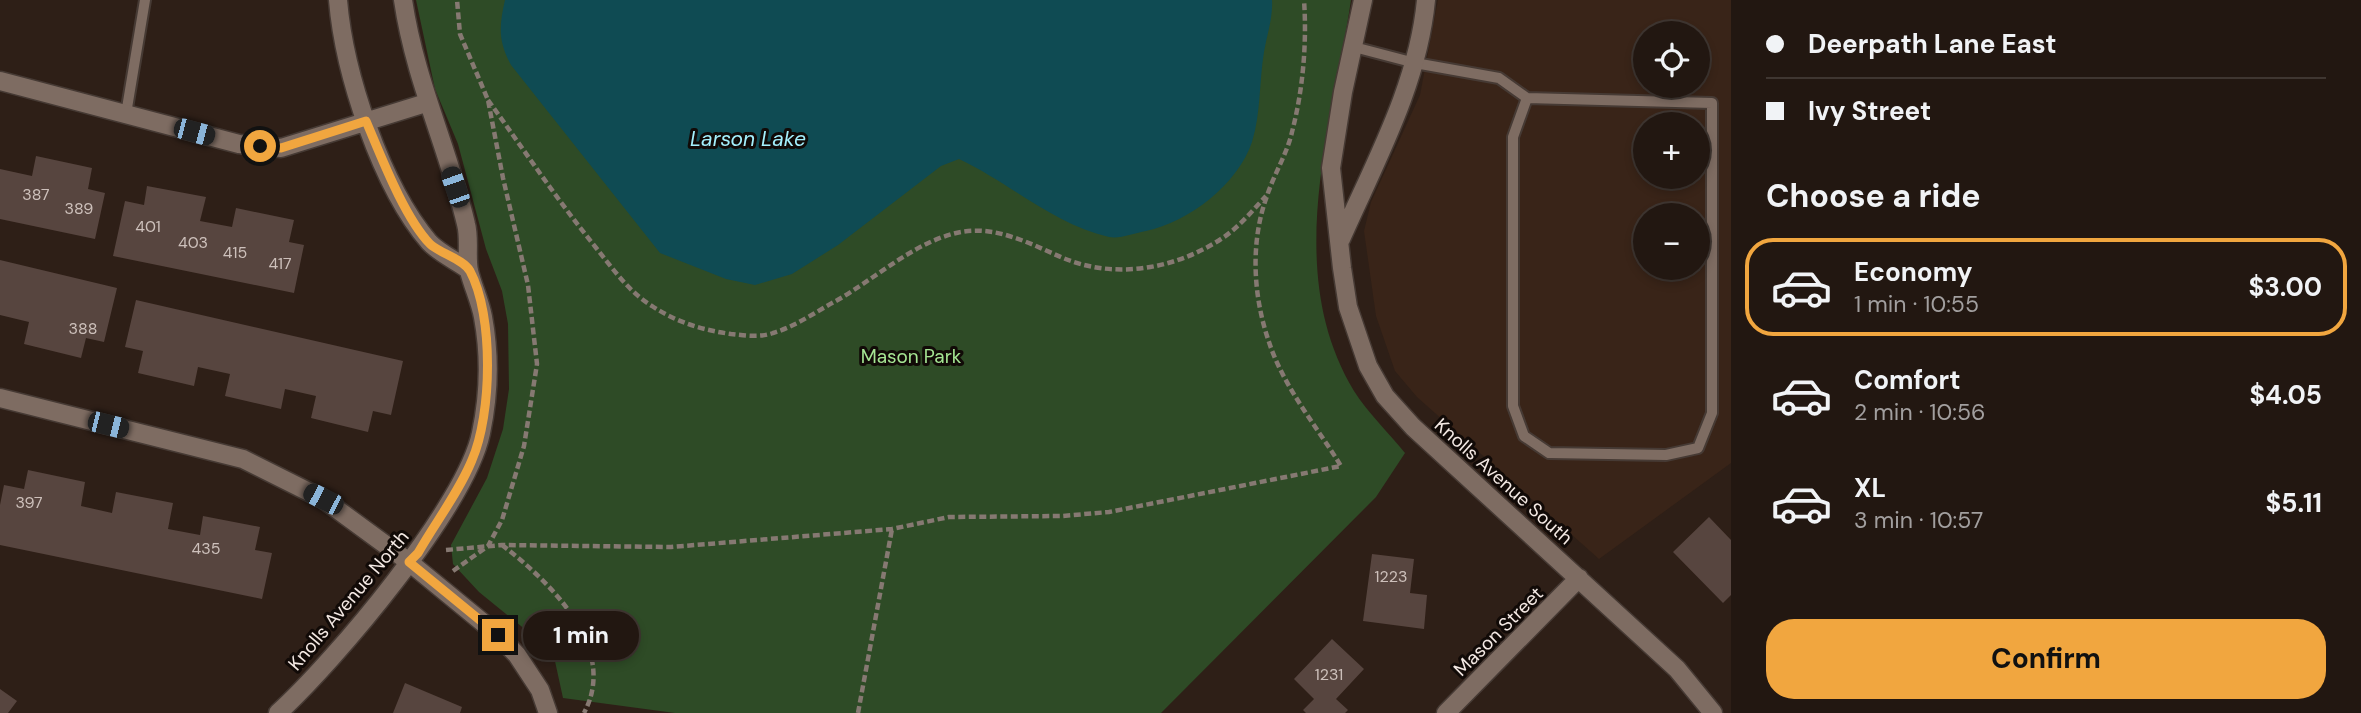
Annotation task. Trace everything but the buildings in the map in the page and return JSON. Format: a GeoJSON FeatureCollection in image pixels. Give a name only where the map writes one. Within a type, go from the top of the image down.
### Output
{"type":"FeatureCollection","features":[{"type":"Feature","properties":{"kind":"street"},"geometry":{"type":"LineString","coordinates":[[338,0],[341,33],[350,72],[366,121],[405,205],[430,244],[469,270]]}},
{"type":"Feature","properties":{"kind":"street","name":"Knolls Avenue North"},"geometry":{"type":"LineString","coordinates":[[278,713],[329,660],[413,557],[472,461],[481,435],[487,395],[487,344],[483,314],[469,270],[467,227],[426,103],[403,0]]}},
{"type":"Feature","properties":{"kind":"street","name":"Knolls Avenue South"},"geometry":{"type":"LineString","coordinates":[[1363,0],[1331,168],[1348,307],[1368,366],[1385,396],[1439,453],[1677,669],[1713,713]]}},
{"type":"Feature","properties":{"kind":"street"},"geometry":{"type":"LineString","coordinates":[[1340,239],[1403,100],[1415,63],[1426,0]]}},
{"type":"Feature","properties":{"kind":"street"},"geometry":{"type":"LineString","coordinates":[[0,81],[239,144],[281,148],[426,103]]}},
{"type":"Feature","properties":{"kind":"street"},"geometry":{"type":"LineString","coordinates":[[0,398],[243,459],[323,499],[413,557],[498,635],[517,655],[540,690],[548,713]]}},
{"type":"Feature","properties":{"kind":"street","name":"Mason Street"},"geometry":{"type":"LineString","coordinates":[[1446,713],[1579,578]]}},
{"type":"Feature","properties":{"kind":"lane"},"geometry":{"type":"LineString","coordinates":[[126,114],[145,0]]}},
{"type":"Feature","properties":{"kind":"lane"},"geometry":{"type":"LineString","coordinates":[[1354,47],[1415,63],[1499,78],[1527,98],[1712,103],[1712,413],[1698,448],[1666,455],[1549,453],[1524,436],[1513,406],[1513,137],[1527,98]]}},
{"type":"Feature","properties":{"kind":"path"},"geometry":{"type":"LineString","coordinates":[[413,557],[502,545],[671,547],[892,529],[949,517],[1062,516],[1109,512],[1341,466],[1269,344],[1256,284],[1259,226],[1267,196],[1292,134],[1298,104],[1306,24],[1304,0]]}},
{"type":"Feature","properties":{"kind":"path"},"geometry":{"type":"LineString","coordinates":[[488,100],[568,213],[620,278],[649,305],[672,318],[699,328],[737,335],[772,334],[868,284],[933,239],[952,234],[988,231],[1007,235],[1099,269],[1146,269],[1173,261],[1225,236],[1267,196]]}},
{"type":"Feature","properties":{"kind":"path"},"geometry":{"type":"LineString","coordinates":[[858,713],[892,529]]}},
{"type":"Feature","properties":{"kind":"path"},"geometry":{"type":"LineString","coordinates":[[502,545],[544,579],[575,621],[595,672],[593,697],[584,713]]}},
{"type":"Feature","properties":{"kind":"shaded area"},"geometry":{"type":"Polygon","coordinates":[[[1438,0],[1731,0],[1731,463],[1599,559],[1417,397],[1395,371],[1376,316],[1364,231],[1371,202],[1420,95],[1438,0]]]}},
{"type":"Feature","properties":{"kind":"green space","name":"Mason Park"},"geometry":{"type":"Polygon","coordinates":[[[416,0],[1351,0],[1318,198],[1316,248],[1320,297],[1332,345],[1354,391],[1405,453],[1376,497],[1161,713],[675,713],[563,698],[553,652],[479,592],[453,564],[451,545],[487,478],[503,429],[509,389],[508,324],[502,291],[486,249],[458,144],[435,89],[416,0]]]}},
{"type":"Feature","properties":{"kind":"water","name":"Larson Lake"},"geometry":{"type":"Polygon","coordinates":[[[505,0],[1272,0],[1272,7],[1262,63],[1257,120],[1245,158],[1236,172],[1210,199],[1179,219],[1123,237],[1109,237],[1069,223],[959,159],[941,166],[838,245],[792,274],[755,285],[726,279],[660,253],[511,65],[501,33],[505,0]]]}},
{"type":"Feature","properties":{"kind":"route"},"geometry":{"type":"LineString","coordinates":[[260,146],[281,148],[366,121],[405,205],[430,244],[469,270],[483,314],[487,344],[487,395],[481,435],[472,461],[418,553],[409,562],[498,635]]}}]}
